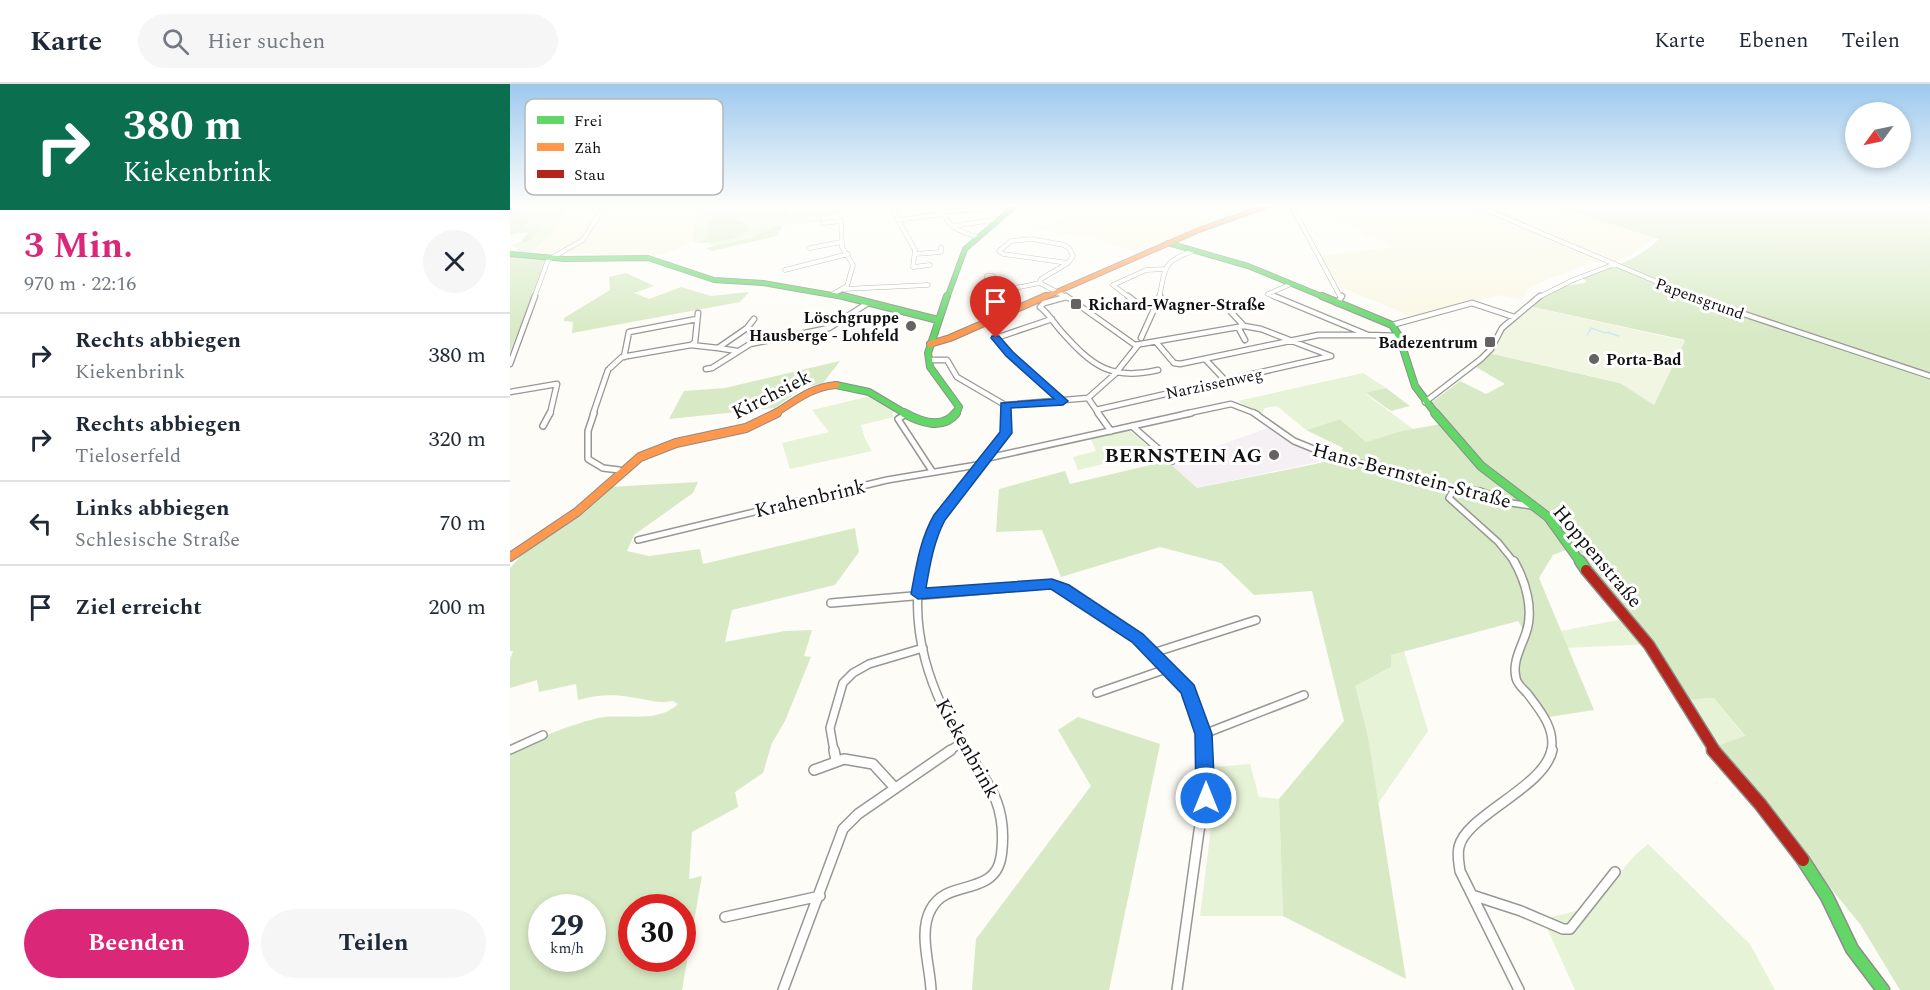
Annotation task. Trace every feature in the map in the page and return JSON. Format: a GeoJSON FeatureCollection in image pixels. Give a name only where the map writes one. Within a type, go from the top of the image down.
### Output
{"type":"FeatureCollection","features":[{"type":"Feature","properties":{"kind":"street"},"geometry":{"type":"LineString","coordinates":[[510,364],[543,272],[551,258],[570,247]]}},
{"type":"Feature","properties":{"kind":"street"},"geometry":{"type":"LineString","coordinates":[[833,294],[847,286],[853,265],[844,247]]}},
{"type":"Feature","properties":{"kind":"street"},"geometry":{"type":"LineString","coordinates":[[914,247],[912,267],[930,265]]}},
{"type":"Feature","properties":{"kind":"street"},"geometry":{"type":"LineString","coordinates":[[915,254],[941,252],[941,247]]}},
{"type":"Feature","properties":{"kind":"street"},"geometry":{"type":"LineString","coordinates":[[969,247],[960,257],[930,344],[928,360],[947,360],[957,377],[1005,405],[1088,398],[1115,374],[1138,345],[1148,342],[1244,326],[1293,340]]}},
{"type":"Feature","properties":{"kind":"street"},"geometry":{"type":"LineString","coordinates":[[1003,247],[999,251],[1003,254],[1070,263]]}},
{"type":"Feature","properties":{"kind":"street"},"geometry":{"type":"LineString","coordinates":[[1040,283],[1041,279],[1070,263],[1073,256],[1067,247]]}},
{"type":"Feature","properties":{"kind":"street"},"geometry":{"type":"LineString","coordinates":[[930,344],[951,338],[1158,247]]}},
{"type":"Feature","properties":{"kind":"street"},"geometry":{"type":"LineString","coordinates":[[1181,247],[1241,264],[1392,325],[1472,303],[1514,317]]}},
{"type":"Feature","properties":{"kind":"street"},"geometry":{"type":"LineString","coordinates":[[1314,247],[1342,297],[1337,303]]}},
{"type":"Feature","properties":{"kind":"street","name":"Papensgrund"},"geometry":{"type":"LineString","coordinates":[[1575,247],[1680,293],[1930,376]]}},
{"type":"Feature","properties":{"kind":"street"},"geometry":{"type":"LineString","coordinates":[[1141,338],[1156,307],[1170,260],[1193,251]]}},
{"type":"Feature","properties":{"kind":"street"},"geometry":{"type":"LineString","coordinates":[[510,254],[551,258],[648,258],[714,280],[774,284],[833,294],[938,320]]}},
{"type":"Feature","properties":{"kind":"street"},"geometry":{"type":"LineString","coordinates":[[785,270],[848,254]]}},
{"type":"Feature","properties":{"kind":"street"},"geometry":{"type":"LineString","coordinates":[[1425,402],[1486,354],[1498,333],[1514,317],[1545,293],[1615,264]]}},
{"type":"Feature","properties":{"kind":"street"},"geometry":{"type":"LineString","coordinates":[[1156,307],[1137,303],[1113,285],[1146,270],[1166,269]]}},
{"type":"Feature","properties":{"kind":"street"},"geometry":{"type":"LineString","coordinates":[[987,280],[984,283],[987,286],[997,289],[1040,283],[1066,297],[1121,337],[1132,340],[1141,338],[1148,342]]}},
{"type":"Feature","properties":{"kind":"street"},"geometry":{"type":"LineString","coordinates":[[1291,284],[1268,294],[1368,335]]}},
{"type":"Feature","properties":{"kind":"street"},"geometry":{"type":"LineString","coordinates":[[843,289],[928,285]]}},
{"type":"Feature","properties":{"kind":"street"},"geometry":{"type":"LineString","coordinates":[[1066,297],[1040,305],[1049,312],[1052,319],[1082,352],[1115,374],[1132,375],[1158,370]]}},
{"type":"Feature","properties":{"kind":"street"},"geometry":{"type":"LineString","coordinates":[[706,369],[712,368],[753,343],[832,327],[868,303]]}},
{"type":"Feature","properties":{"kind":"street"},"geometry":{"type":"LineString","coordinates":[[1231,312],[1244,326]]}},
{"type":"Feature","properties":{"kind":"street"},"geometry":{"type":"LineString","coordinates":[[691,345],[695,342],[698,313]]}},
{"type":"Feature","properties":{"kind":"street"},"geometry":{"type":"LineString","coordinates":[[624,357],[629,332],[697,319]]}},
{"type":"Feature","properties":{"kind":"street"},"geometry":{"type":"LineString","coordinates":[[718,348],[747,328],[754,319]]}},
{"type":"Feature","properties":{"kind":"street"},"geometry":{"type":"LineString","coordinates":[[1052,319],[996,338],[1009,354],[1063,401]]}},
{"type":"Feature","properties":{"kind":"street","name":"Hoppenstraße"},"geometry":{"type":"LineString","coordinates":[[1392,325],[1399,336],[1412,378],[1425,402],[1481,466],[1558,528],[1588,573],[1649,645],[1712,748],[1760,804],[1810,870],[1827,897],[1852,949],[1883,990]]}},
{"type":"Feature","properties":{"kind":"street"},"geometry":{"type":"LineString","coordinates":[[1238,327],[1245,340]]}},
{"type":"Feature","properties":{"kind":"street"},"geometry":{"type":"LineString","coordinates":[[1156,342],[1177,364],[1206,360],[1318,335],[1399,336]]}},
{"type":"Feature","properties":{"kind":"street"},"geometry":{"type":"LineString","coordinates":[[1132,340],[1132,343],[1138,345]]}},
{"type":"Feature","properties":{"kind":"street","name":"Narzissenweg"},"geometry":{"type":"LineString","coordinates":[[1096,410],[1331,356],[1293,340]]}},
{"type":"Feature","properties":{"kind":"street"},"geometry":{"type":"LineString","coordinates":[[620,470],[607,470],[588,459],[588,431],[609,369],[617,360],[691,345],[738,352]]}},
{"type":"Feature","properties":{"kind":"street","name":"Kirchsiek"},"geometry":{"type":"LineString","coordinates":[[510,557],[587,505],[620,470],[636,458],[664,446],[727,434],[760,423],[779,412],[800,394],[820,386],[838,384],[859,388],[888,402],[920,422],[934,424],[950,420],[958,413],[957,402],[933,374],[928,360]]}},
{"type":"Feature","properties":{"kind":"street"},"geometry":{"type":"LineString","coordinates":[[1206,360],[1224,379]]}},
{"type":"Feature","properties":{"kind":"street"},"geometry":{"type":"LineString","coordinates":[[510,392],[557,384],[549,417],[543,426]]}},
{"type":"Feature","properties":{"kind":"street"},"geometry":{"type":"LineString","coordinates":[[1088,398],[1111,431]]}},
{"type":"Feature","properties":{"kind":"street","name":"Hans-Bernstein-Straße"},"geometry":{"type":"LineString","coordinates":[[1231,404],[1240,405],[1302,445],[1454,489],[1465,488],[1480,491],[1511,503],[1534,507]]}},
{"type":"Feature","properties":{"kind":"street","name":"Krahenbrink"},"geometry":{"type":"LineString","coordinates":[[638,540],[1231,404]]}},
{"type":"Feature","properties":{"kind":"street","name":"Kiekenbrink"},"geometry":{"type":"LineString","coordinates":[[931,990],[925,940],[931,909],[937,900],[948,893],[994,875],[1004,859],[1003,816],[997,800],[951,725],[929,674],[916,614],[918,594],[925,554],[933,530],[939,518],[1006,433],[1005,405]]}},
{"type":"Feature","properties":{"kind":"street"},"geometry":{"type":"LineString","coordinates":[[906,414],[898,419],[932,471]]}},
{"type":"Feature","properties":{"kind":"street"},"geometry":{"type":"LineString","coordinates":[[1132,426],[1172,461]]}},
{"type":"Feature","properties":{"kind":"street"},"geometry":{"type":"LineString","coordinates":[[1454,489],[1449,498],[1458,510],[1475,522],[1516,560],[1522,572],[1529,613],[1528,632],[1516,660],[1516,680],[1547,721],[1554,746],[1549,758],[1537,774],[1473,828],[1460,843],[1458,856],[1460,871],[1519,990]]}},
{"type":"Feature","properties":{"kind":"street"},"geometry":{"type":"LineString","coordinates":[[831,603],[1052,584],[1064,588],[1138,638],[1188,690],[1204,734],[1206,798],[1199,831],[1177,990]]}},
{"type":"Feature","properties":{"kind":"street"},"geometry":{"type":"LineString","coordinates":[[1153,653],[1257,620]]}},
{"type":"Feature","properties":{"kind":"street"},"geometry":{"type":"LineString","coordinates":[[836,760],[830,728],[843,683],[853,673],[868,664],[923,648]]}},
{"type":"Feature","properties":{"kind":"street"},"geometry":{"type":"LineString","coordinates":[[1097,693],[1168,669]]}},
{"type":"Feature","properties":{"kind":"street"},"geometry":{"type":"LineString","coordinates":[[1204,734],[1304,695]]}},
{"type":"Feature","properties":{"kind":"street"},"geometry":{"type":"LineString","coordinates":[[510,750],[543,735]]}},
{"type":"Feature","properties":{"kind":"street"},"geometry":{"type":"LineString","coordinates":[[783,990],[820,896],[843,829],[858,814],[961,743]]}},
{"type":"Feature","properties":{"kind":"street"},"geometry":{"type":"LineString","coordinates":[[813,770],[844,759],[873,764],[895,788]]}},
{"type":"Feature","properties":{"kind":"street"},"geometry":{"type":"LineString","coordinates":[[1472,895],[1521,911],[1563,929],[1570,929],[1615,872]]}},
{"type":"Feature","properties":{"kind":"street"},"geometry":{"type":"LineString","coordinates":[[725,916],[820,896]]}},
{"type":"Feature","properties":{"kind":"shaded area"},"geometry":{"type":"Polygon","coordinates":[[[537,247],[570,247],[550,256],[530,254],[537,247]]]}},
{"type":"Feature","properties":{"kind":"shaded area"},"geometry":{"type":"Polygon","coordinates":[[[573,247],[680,247],[663,255],[598,257],[601,254],[562,253],[573,247]]]}},
{"type":"Feature","properties":{"kind":"shaded area"},"geometry":{"type":"Polygon","coordinates":[[[1121,247],[1153,247],[1140,253],[1121,247]]]}},
{"type":"Feature","properties":{"kind":"shaded area"},"geometry":{"type":"Polygon","coordinates":[[[1390,247],[1572,247],[1604,261],[1591,263],[1548,279],[1525,291],[1527,293],[1524,297],[1519,299],[1500,295],[1411,316],[1337,286],[1321,256],[1390,247]]]}},
{"type":"Feature","properties":{"kind":"shaded area"},"geometry":{"type":"Polygon","coordinates":[[[1579,247],[1641,247],[1631,255],[1614,262],[1579,247]]]}},
{"type":"Feature","properties":{"kind":"shaded area"},"geometry":{"type":"Polygon","coordinates":[[[1271,427],[1288,439],[1336,458],[1197,488],[1169,463],[1271,427]]]}},
{"type":"Feature","properties":{"kind":"green space"},"geometry":{"type":"Polygon","coordinates":[[[515,247],[537,247],[530,254],[520,252],[515,247]]]}},
{"type":"Feature","properties":{"kind":"green space"},"geometry":{"type":"Polygon","coordinates":[[[709,247],[728,247],[712,251],[706,248],[709,247]]]}},
{"type":"Feature","properties":{"kind":"green space"},"geometry":{"type":"Polygon","coordinates":[[[1649,247],[1930,247],[1930,990],[1900,990],[1860,924],[1715,747],[1745,736],[1714,698],[1684,700],[1573,547],[1553,555],[1539,578],[1594,710],[1549,717],[1520,683],[1519,642],[1523,629],[1518,621],[1391,655],[1391,667],[1355,686],[1368,737],[1406,979],[1283,916],[1279,799],[1344,721],[1312,591],[1254,595],[1221,563],[1160,547],[1061,577],[1042,530],[996,532],[999,489],[1065,471],[1070,484],[1167,461],[1197,488],[1320,463],[1338,457],[1343,448],[1306,430],[1340,419],[1366,442],[1402,431],[1446,423],[1432,402],[1460,381],[1486,394],[1505,384],[1476,367],[1489,353],[1620,383],[1685,340],[1528,306],[1565,286],[1585,283],[1586,281],[1582,278],[1642,253],[1649,247]]]}},
{"type":"Feature","properties":{"kind":"green space"},"geometry":{"type":"Polygon","coordinates":[[[510,252],[547,259],[510,352],[510,252]]]}},
{"type":"Feature","properties":{"kind":"green space"},"geometry":{"type":"Polygon","coordinates":[[[626,273],[654,286],[634,293],[649,299],[681,287],[711,296],[749,292],[740,302],[572,333],[573,322],[564,321],[564,318],[610,290],[609,277],[626,273]]]}},
{"type":"Feature","properties":{"kind":"green space","name":"Porta-Bad"},"geometry":{"type":"Polygon","coordinates":[[[1528,306],[1685,341],[1654,405],[1620,383],[1489,353],[1498,337],[1528,306]]]}},
{"type":"Feature","properties":{"kind":"green space"},"geometry":{"type":"Polygon","coordinates":[[[840,361],[823,383],[802,388],[775,408],[669,419],[684,391],[725,388],[840,361]]]}},
{"type":"Feature","properties":{"kind":"green space"},"geometry":{"type":"Polygon","coordinates":[[[1363,373],[1386,388],[1366,394],[1413,429],[1366,442],[1340,419],[1306,430],[1277,406],[1265,408],[1261,416],[1238,401],[1363,373]]]}},
{"type":"Feature","properties":{"kind":"green space"},"geometry":{"type":"Polygon","coordinates":[[[1386,388],[1410,406],[1391,411],[1366,393],[1386,388]]]}},
{"type":"Feature","properties":{"kind":"green space"},"geometry":{"type":"Polygon","coordinates":[[[871,396],[896,410],[892,414],[894,417],[861,425],[872,451],[790,469],[782,443],[829,432],[812,410],[871,396]]]}},
{"type":"Feature","properties":{"kind":"green space"},"geometry":{"type":"Polygon","coordinates":[[[1128,429],[1155,452],[1078,470],[1073,457],[1096,451],[1090,437],[1128,429]]]}},
{"type":"Feature","properties":{"kind":"green space"},"geometry":{"type":"Polygon","coordinates":[[[698,482],[693,493],[634,535],[627,551],[649,556],[700,549],[703,564],[855,528],[859,552],[835,585],[732,610],[725,642],[785,631],[812,630],[804,656],[811,657],[785,721],[772,743],[763,773],[735,792],[738,807],[692,832],[689,879],[702,876],[696,910],[696,894],[618,894],[618,972],[685,972],[682,990],[510,990],[510,750],[587,721],[608,717],[640,717],[661,714],[678,704],[673,701],[657,702],[617,696],[598,696],[578,700],[576,684],[539,692],[537,680],[510,688],[510,659],[513,651],[510,651],[510,568],[525,551],[580,515],[609,487],[698,482]]]}},
{"type":"Feature","properties":{"kind":"green space"},"geometry":{"type":"Polygon","coordinates":[[[1629,618],[1651,644],[1567,648],[1560,631],[1629,618]]]}},
{"type":"Feature","properties":{"kind":"green space"},"geometry":{"type":"Polygon","coordinates":[[[1404,651],[1428,731],[1377,805],[1368,737],[1354,686],[1391,667],[1391,655],[1404,651]]]}},
{"type":"Feature","properties":{"kind":"green space"},"geometry":{"type":"Polygon","coordinates":[[[1714,698],[1745,737],[1715,747],[1684,700],[1714,698]]]}},
{"type":"Feature","properties":{"kind":"green space"},"geometry":{"type":"Polygon","coordinates":[[[1078,717],[1160,744],[1109,990],[972,990],[976,939],[1091,786],[1058,730],[1078,717]]]}},
{"type":"Feature","properties":{"kind":"green space"},"geometry":{"type":"Polygon","coordinates":[[[1250,764],[1259,797],[1279,799],[1283,916],[1200,916],[1215,795],[1215,767],[1250,764]]]}},
{"type":"Feature","properties":{"kind":"green space"},"geometry":{"type":"Polygon","coordinates":[[[1648,844],[1750,944],[1775,990],[1575,990],[1543,919],[1592,907],[1634,856],[1648,844]]]}},
{"type":"Feature","properties":{"kind":"waterway"},"geometry":{"type":"LineString","coordinates":[[1587,335],[1591,328],[1605,333],[1609,332]]}},
{"type":"Feature","properties":{"kind":"waterway"},"geometry":{"type":"LineString","coordinates":[[1609,333],[1619,336]]}},
{"type":"Feature","properties":{"kind":"traffic: fast"},"geometry":{"type":"LineString","coordinates":[[836,385],[855,387],[869,392],[912,418],[923,422],[944,422],[955,416],[959,407],[930,367],[928,353],[967,247]]}},
{"type":"Feature","properties":{"kind":"traffic: fast"},"geometry":{"type":"LineString","coordinates":[[1183,247],[1248,266],[1392,325],[1399,336],[1415,386],[1425,402],[1481,466],[1548,517],[1586,570]]}},
{"type":"Feature","properties":{"kind":"traffic: fast"},"geometry":{"type":"LineString","coordinates":[[510,254],[565,259],[648,258],[714,280],[763,283],[825,292],[938,320]]}},
{"type":"Feature","properties":{"kind":"traffic: fast"},"geometry":{"type":"LineString","coordinates":[[1803,860],[1827,897],[1852,949],[1883,990]]}},
{"type":"Feature","properties":{"kind":"traffic: slow"},"geometry":{"type":"LineString","coordinates":[[930,344],[950,338],[1159,247]]}},
{"type":"Feature","properties":{"kind":"traffic: slow"},"geometry":{"type":"LineString","coordinates":[[510,557],[577,512],[623,469],[649,452],[676,443],[732,432],[760,423],[814,389],[836,385]]}},
{"type":"Feature","properties":{"kind":"traffic: jam"},"geometry":{"type":"LineString","coordinates":[[1586,570],[1649,645],[1712,748],[1760,804],[1803,860]]}},
{"type":"Feature","properties":{"kind":"place","name":"Richard-Wagner-Straße"},"geometry":{"type":"Point","coordinates":[1076,304]}},
{"type":"Feature","properties":{"kind":"place","name":"Löschgruppe Hausberge - Lohfeld"},"geometry":{"type":"Point","coordinates":[911,326]}},
{"type":"Feature","properties":{"kind":"place","name":"Badezentrum"},"geometry":{"type":"Point","coordinates":[1490,342]}},
{"type":"Feature","properties":{"kind":"place","name":"Porta-Bad"},"geometry":{"type":"Point","coordinates":[1594,359]}},
{"type":"Feature","properties":{"kind":"place","name":"BERNSTEIN AG"},"geometry":{"type":"Point","coordinates":[1274,455]}},
{"type":"Feature","properties":{"kind":"route"},"geometry":{"type":"LineString","coordinates":[[996,338],[1009,354],[1063,401],[1005,405],[1006,433],[939,518],[933,530],[925,554],[918,594],[1052,584],[1064,588],[1138,638],[1188,690],[1204,734],[1206,798]]}}]}
